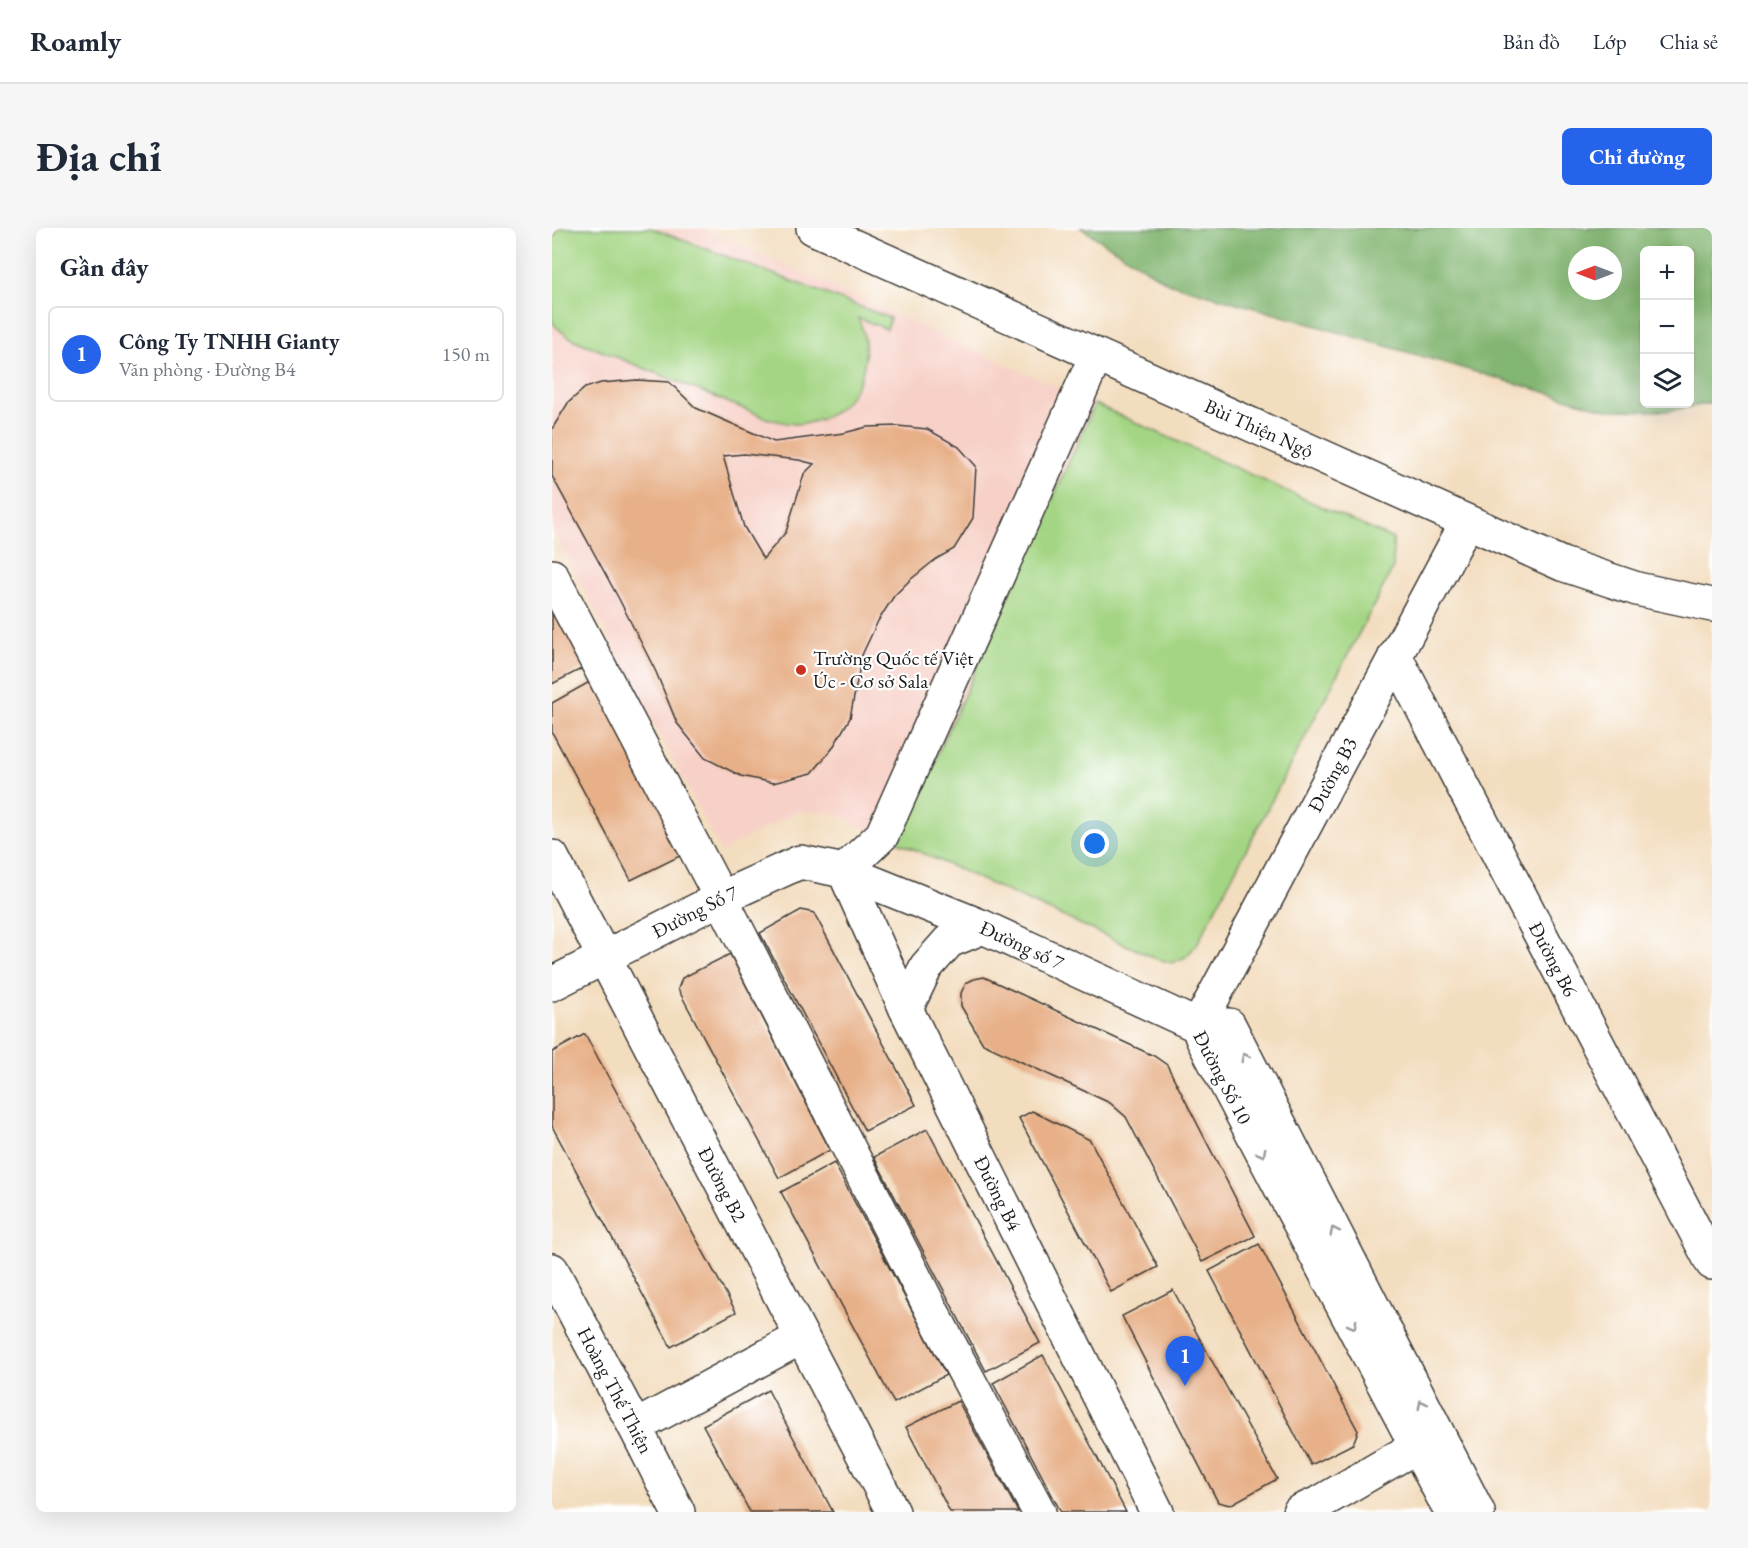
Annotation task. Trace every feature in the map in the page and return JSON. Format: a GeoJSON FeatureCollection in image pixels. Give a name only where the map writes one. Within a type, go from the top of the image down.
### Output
{"type":"FeatureCollection","features":[{"type":"Feature","properties":{"kind":"street","name":"Bùi Thiện Ngộ"},"geometry":{"type":"LineString","coordinates":[[813,228],[1467,522],[1595,576],[1637,589],[1712,605]]}},
{"type":"Feature","properties":{"kind":"street"},"geometry":{"type":"LineString","coordinates":[[844,871],[882,835],[1096,356]]}},
{"type":"Feature","properties":{"kind":"street","name":"Đường B3"},"geometry":{"type":"LineString","coordinates":[[1198,1026],[1467,522]]}},
{"type":"Feature","properties":{"kind":"street"},"geometry":{"type":"LineString","coordinates":[[552,576],[721,898],[933,1313],[1039,1512]]}},
{"type":"Feature","properties":{"kind":"street","name":"Đường B6"},"geometry":{"type":"LineString","coordinates":[[1395,656],[1712,1263]]}},
{"type":"Feature","properties":{"kind":"street","name":"Đường B2"},"geometry":{"type":"LineString","coordinates":[[552,857],[893,1512]]}},
{"type":"Feature","properties":{"kind":"street","name":"Đường Số 7"},"geometry":{"type":"LineString","coordinates":[[552,984],[721,898],[800,862],[844,871]]}},
{"type":"Feature","properties":{"kind":"street","name":"Đường số 7"},"geometry":{"type":"LineString","coordinates":[[844,871],[983,927],[1198,1026]]}},
{"type":"Feature","properties":{"kind":"street","name":"Đường B4"},"geometry":{"type":"LineString","coordinates":[[844,871],[906,1009],[1158,1512]]}},
{"type":"Feature","properties":{"kind":"street"},"geometry":{"type":"LineString","coordinates":[[906,1009],[926,967],[949,941],[983,927]]}},
{"type":"Feature","properties":{"kind":"street","name":"Đường Số 10"},"geometry":{"type":"LineString","coordinates":[[1198,1026],[1202,1038],[1427,1440],[1479,1512]]}},
{"type":"Feature","properties":{"kind":"street","name":"Hoàng Thế Thiện"},"geometry":{"type":"LineString","coordinates":[[552,1270],[678,1512]]}},
{"type":"Feature","properties":{"kind":"street"},"geometry":{"type":"LineString","coordinates":[[635,1427],[802,1337]]}},
{"type":"Feature","properties":{"kind":"street"},"geometry":{"type":"LineString","coordinates":[[1299,1512],[1321,1502],[1427,1440]]}},
{"type":"Feature","properties":{"kind":"street","name":"Đường Số 10"},"geometry":{"type":"LineString","coordinates":[[1427,1440],[1451,1512]]}},
{"type":"Feature","properties":{"kind":"shaded area","name":"Trường Quốc tế Việt Úc - Cơ sở Sala"},"geometry":{"type":"Polygon","coordinates":[[[552,228],[702,228],[1095,404],[898,842],[830,812],[795,812],[721,852],[552,528],[552,228]]]}},
{"type":"Feature","properties":{"kind":"green space"},"geometry":{"type":"Polygon","coordinates":[[[560,228],[651,228],[890,318],[887,329],[858,318],[864,336],[863,371],[856,388],[846,402],[832,413],[816,421],[797,424],[769,419],[577,341],[557,328],[552,322],[552,239],[560,228]]]}},
{"type":"Feature","properties":{"kind":"green space"},"geometry":{"type":"Polygon","coordinates":[[[1081,228],[1712,228],[1712,403],[1694,406],[1694,246],[1640,246],[1640,408],[1683,408],[1666,411],[1607,410],[1168,283],[1081,228]]]}},
{"type":"Feature","properties":{"kind":"green space"},"geometry":{"type":"Polygon","coordinates":[[[1095,404],[1393,539],[1393,568],[1197,944],[1186,957],[1172,963],[1157,959],[898,842],[1095,404]]]}},
{"type":"Feature","properties":{"kind":"building"},"geometry":{"type":"Polygon","coordinates":[[[637,380],[669,382],[696,408],[774,442],[844,433],[867,427],[898,426],[927,429],[959,447],[976,466],[973,518],[954,549],[936,559],[910,580],[894,596],[878,621],[862,655],[850,718],[832,749],[812,773],[773,783],[741,776],[705,758],[677,723],[656,672],[552,476],[552,429],[568,403],[585,388],[601,383],[637,380]],[[744,454],[723,456],[744,527],[763,559],[786,532],[804,474],[814,464],[799,460],[744,454]]]}},
{"type":"Feature","properties":{"kind":"building"},"geometry":{"type":"Polygon","coordinates":[[[552,592],[591,664],[552,684],[552,592]]]}},
{"type":"Feature","properties":{"kind":"building"},"geometry":{"type":"Polygon","coordinates":[[[593,680],[686,853],[631,880],[552,732],[552,703],[593,680]]]}},
{"type":"Feature","properties":{"kind":"building"},"geometry":{"type":"Polygon","coordinates":[[[801,910],[814,913],[916,1105],[865,1131],[760,933],[801,910]]]}},
{"type":"Feature","properties":{"kind":"building"},"geometry":{"type":"Polygon","coordinates":[[[730,954],[830,1150],[779,1178],[678,989],[682,978],[730,954]]]}},
{"type":"Feature","properties":{"kind":"building"},"geometry":{"type":"Polygon","coordinates":[[[984,977],[1154,1056],[1167,1065],[1255,1236],[1202,1262],[1126,1117],[1110,1103],[983,1044],[961,1006],[961,993],[966,983],[984,977]]]}},
{"type":"Feature","properties":{"kind":"building"},"geometry":{"type":"Polygon","coordinates":[[[585,1034],[736,1312],[671,1347],[552,1126],[552,1052],[585,1034]]]}},
{"type":"Feature","properties":{"kind":"building"},"geometry":{"type":"Polygon","coordinates":[[[1032,1111],[1090,1140],[1158,1267],[1111,1292],[1019,1118],[1032,1111]]]}},
{"type":"Feature","properties":{"kind":"building"},"geometry":{"type":"Polygon","coordinates":[[[927,1129],[1040,1343],[986,1371],[874,1157],[927,1129]]]}},
{"type":"Feature","properties":{"kind":"building"},"geometry":{"type":"Polygon","coordinates":[[[834,1163],[946,1375],[894,1403],[781,1192],[834,1163]]]}},
{"type":"Feature","properties":{"kind":"building"},"geometry":{"type":"Polygon","coordinates":[[[1259,1244],[1358,1431],[1353,1444],[1311,1465],[1209,1271],[1259,1244]]]}},
{"type":"Feature","properties":{"kind":"building"},"geometry":{"type":"Polygon","coordinates":[[[1173,1290],[1277,1479],[1230,1505],[1218,1502],[1122,1316],[1173,1290]]]}},
{"type":"Feature","properties":{"kind":"building"},"geometry":{"type":"Polygon","coordinates":[[[1043,1355],[1126,1512],[1061,1512],[993,1383],[1043,1355]]]}},
{"type":"Feature","properties":{"kind":"building"},"geometry":{"type":"Polygon","coordinates":[[[768,1390],[833,1512],[750,1512],[703,1425],[768,1390]]]}},
{"type":"Feature","properties":{"kind":"building"},"geometry":{"type":"Polygon","coordinates":[[[958,1401],[1018,1512],[950,1512],[906,1427],[958,1401]]]}},
{"type":"Feature","properties":{"kind":"place","name":"Trường Quốc tế Việt Úc - Cơ sở Sala"},"geometry":{"type":"Point","coordinates":[801,670]}},
{"type":"Feature","properties":{"kind":"place","name":"Công Ty TNHH Gianty"},"geometry":{"type":"Point","coordinates":[1185,1386]}}]}
